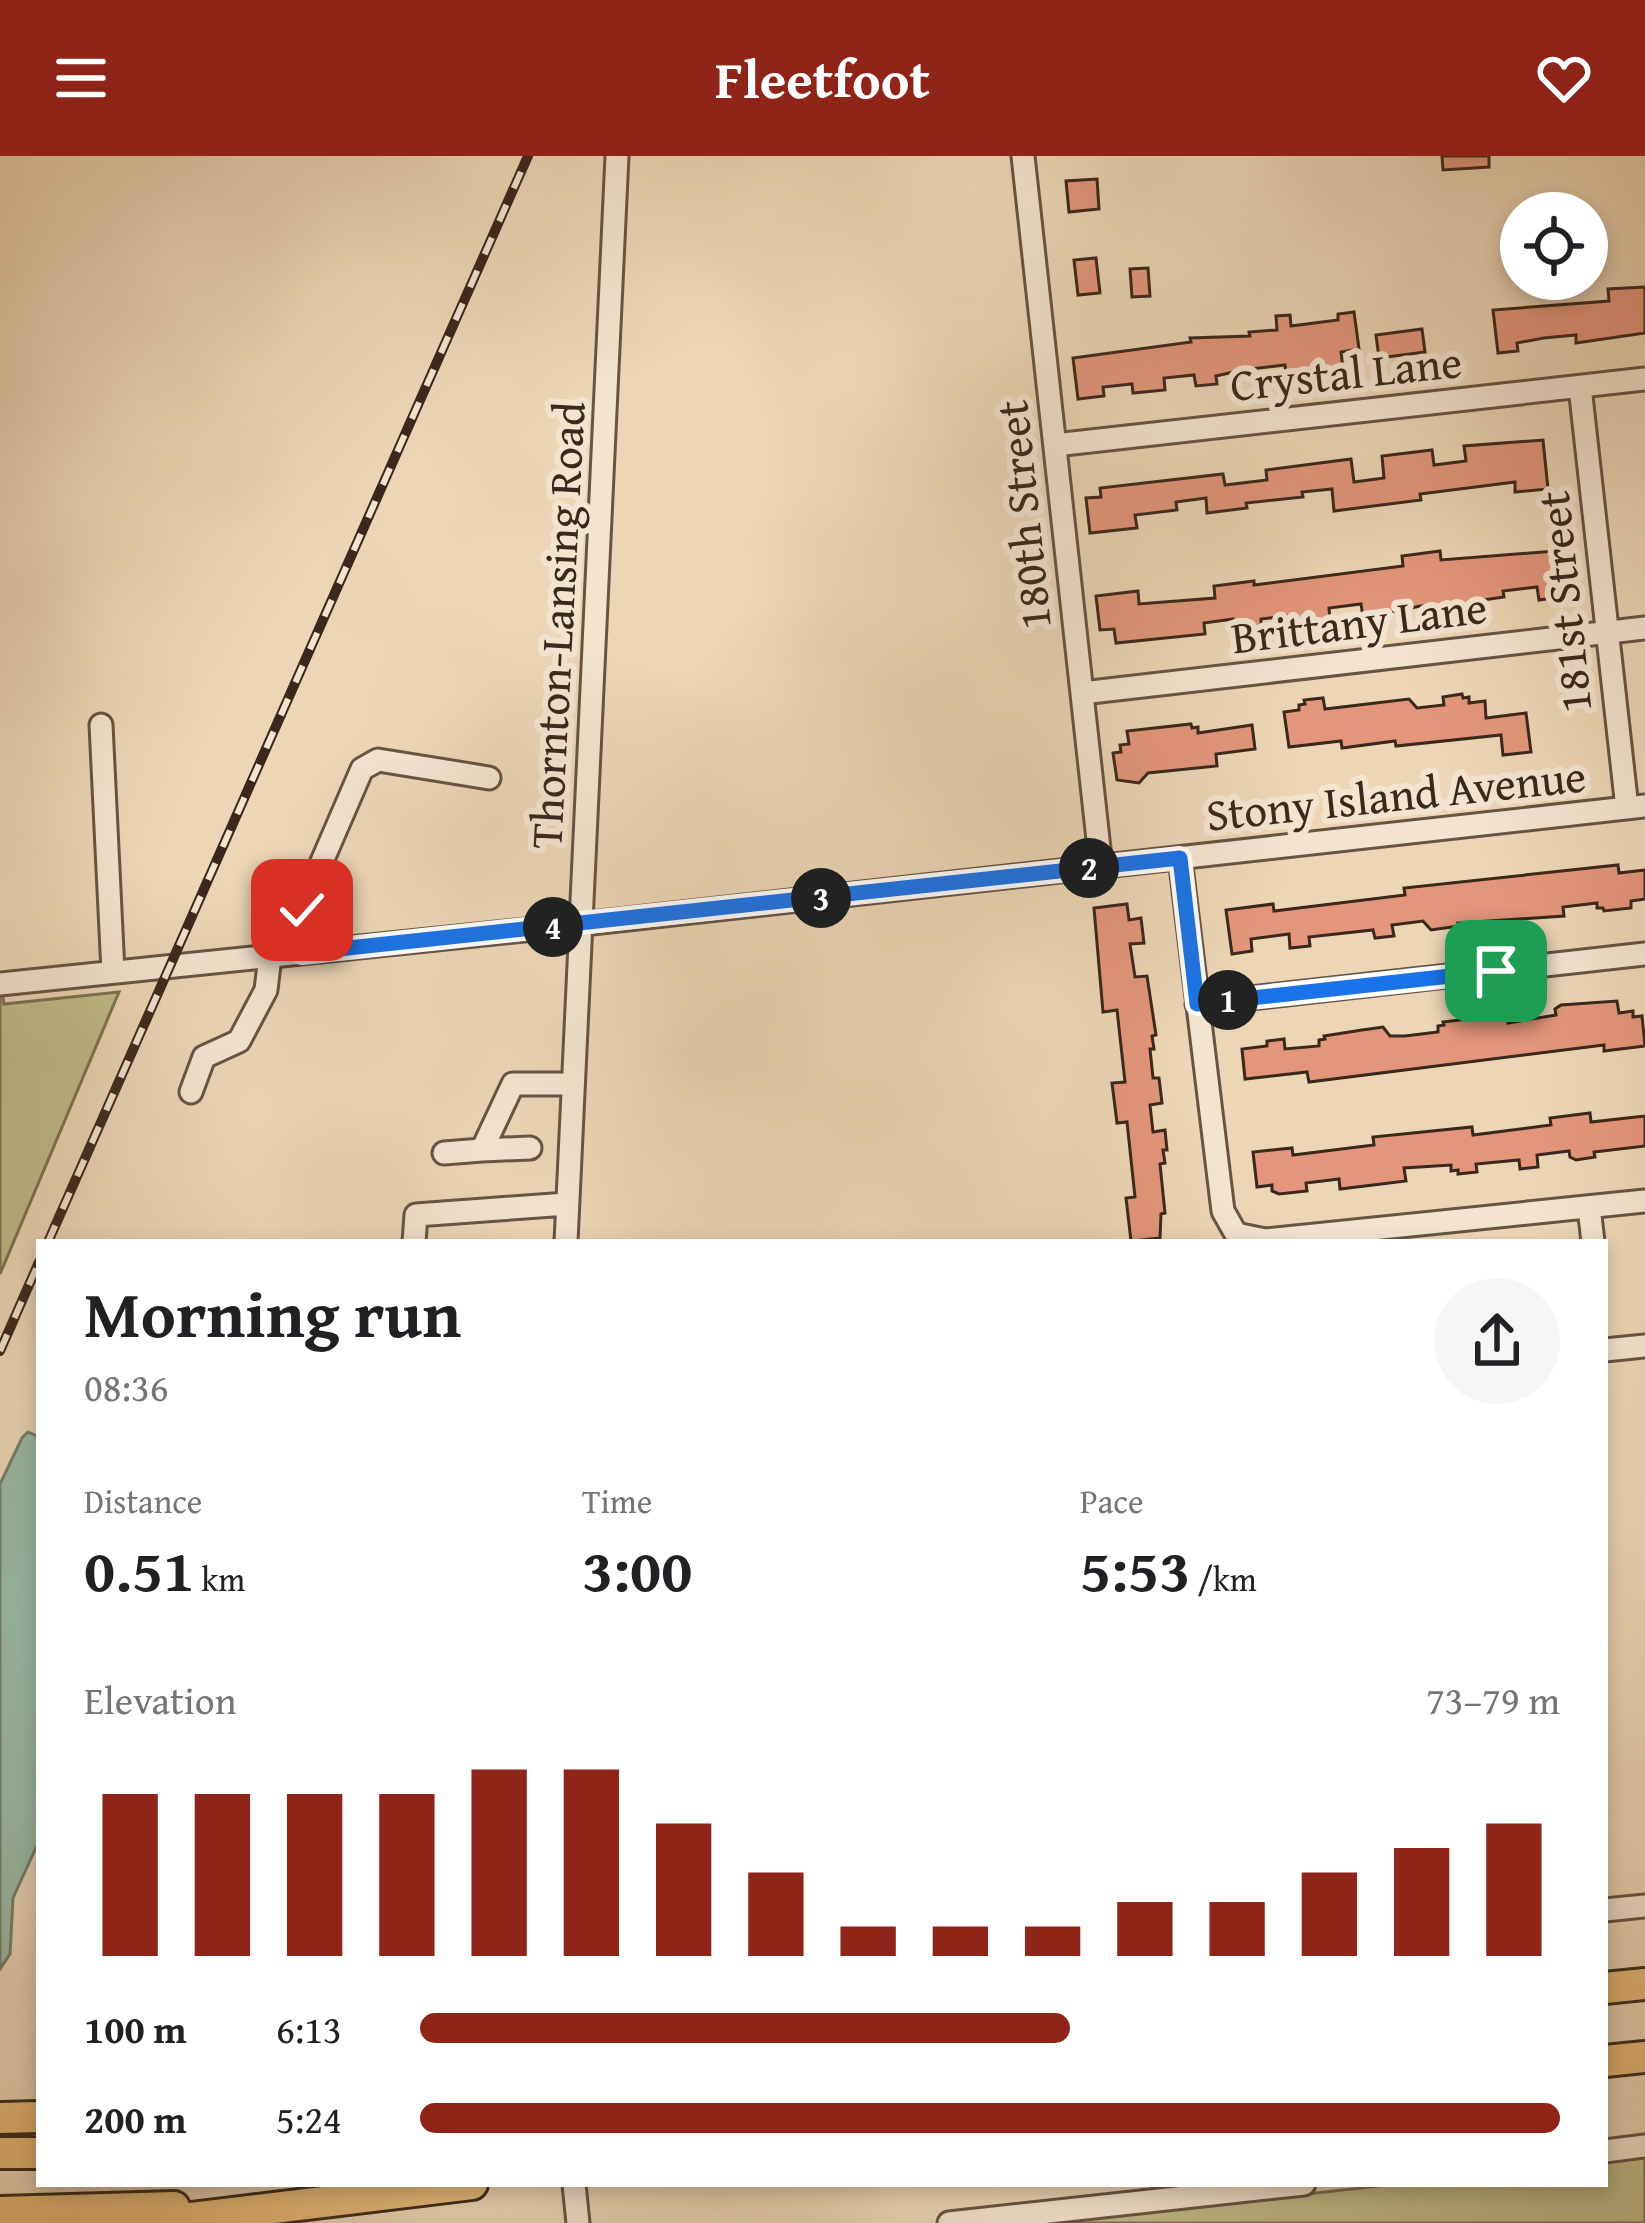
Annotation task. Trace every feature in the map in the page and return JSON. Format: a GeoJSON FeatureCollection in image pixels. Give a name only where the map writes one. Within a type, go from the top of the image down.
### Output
{"type":"FeatureCollection","features":[{"type":"Feature","properties":{"kind":"highway"},"geometry":{"type":"LineString","coordinates":[[1608,1988],[1645,1984]]}},
{"type":"Feature","properties":{"kind":"highway"},"geometry":{"type":"LineString","coordinates":[[1608,2061],[1645,2057]]}},
{"type":"Feature","properties":{"kind":"highway"},"geometry":{"type":"LineString","coordinates":[[0,2118],[36,2117]]}},
{"type":"Feature","properties":{"kind":"highway"},"geometry":{"type":"LineString","coordinates":[[0,2153],[36,2153]]}},
{"type":"Feature","properties":{"kind":"highway"},"geometry":{"type":"LineString","coordinates":[[149,2223],[444,2187]]}},
{"type":"Feature","properties":{"kind":"highway"},"geometry":{"type":"LineString","coordinates":[[0,2212],[312,2201]]}},
{"type":"Feature","properties":{"kind":"street","name":"Thornton-Lansing Road"},"geometry":{"type":"LineString","coordinates":[[566,1239],[617,156]]}},
{"type":"Feature","properties":{"kind":"street","name":"180th Street"},"geometry":{"type":"LineString","coordinates":[[1023,156],[1101,867]]}},
{"type":"Feature","properties":{"kind":"street","name":"Crystal Lane"},"geometry":{"type":"LineString","coordinates":[[1055,445],[1645,379]]}},
{"type":"Feature","properties":{"kind":"street","name":"181st Street"},"geometry":{"type":"LineString","coordinates":[[1580,387],[1606,633],[1636,807]]}},
{"type":"Feature","properties":{"kind":"street","name":"Brittany Lane"},"geometry":{"type":"LineString","coordinates":[[1082,693],[1645,628]]}},
{"type":"Feature","properties":{"kind":"street"},"geometry":{"type":"LineString","coordinates":[[101,725],[113,972]]}},
{"type":"Feature","properties":{"kind":"street"},"geometry":{"type":"LineString","coordinates":[[302,953],[302,910],[362,769],[378,760],[489,778]]}},
{"type":"Feature","properties":{"kind":"street","name":"Stony Island Avenue"},"geometry":{"type":"LineString","coordinates":[[0,984],[1636,807]]}},
{"type":"Feature","properties":{"kind":"street"},"geometry":{"type":"LineString","coordinates":[[1180,858],[1222,1211],[1236,1234],[1260,1239]]}},
{"type":"Feature","properties":{"kind":"street"},"geometry":{"type":"LineString","coordinates":[[1197,1004],[1645,955]]}},
{"type":"Feature","properties":{"kind":"street"},"geometry":{"type":"LineString","coordinates":[[191,1092],[204,1057],[239,1041],[266,990],[270,956]]}},
{"type":"Feature","properties":{"kind":"street"},"geometry":{"type":"LineString","coordinates":[[482,1150],[513,1084],[573,1084]]}},
{"type":"Feature","properties":{"kind":"street"},"geometry":{"type":"LineString","coordinates":[[444,1153],[530,1148]]}},
{"type":"Feature","properties":{"kind":"street"},"geometry":{"type":"LineString","coordinates":[[1275,1239],[1645,1201]]}},
{"type":"Feature","properties":{"kind":"street"},"geometry":{"type":"LineString","coordinates":[[414,1239],[416,1215],[567,1204]]}},
{"type":"Feature","properties":{"kind":"street"},"geometry":{"type":"LineString","coordinates":[[1589,1207],[1593,1239]]}},
{"type":"Feature","properties":{"kind":"street"},"geometry":{"type":"LineString","coordinates":[[1608,1350],[1645,1346]]}},
{"type":"Feature","properties":{"kind":"street"},"geometry":{"type":"LineString","coordinates":[[1608,1910],[1645,1906]]}},
{"type":"Feature","properties":{"kind":"street"},"geometry":{"type":"LineString","coordinates":[[1608,2151],[1645,2146]]}},
{"type":"Feature","properties":{"kind":"street"},"geometry":{"type":"LineString","coordinates":[[574,2187],[578,2223]]}},
{"type":"Feature","properties":{"kind":"street"},"geometry":{"type":"LineString","coordinates":[[949,2223],[1277,2187]]}},
{"type":"Feature","properties":{"kind":"shaded area"},"geometry":{"type":"Polygon","coordinates":[[[0,977],[4,1004],[119,992],[0,1274],[0,977]]]}},
{"type":"Feature","properties":{"kind":"shaded area"},"geometry":{"type":"Polygon","coordinates":[[[28,1432],[36,1436],[36,1848],[13,1898],[10,1954],[0,1969],[0,1484],[28,1432]]]}},
{"type":"Feature","properties":{"kind":"shaded area"},"geometry":{"type":"Polygon","coordinates":[[[1645,2157],[1645,2223],[1042,2223],[1370,2187],[1608,2187],[1608,2161],[1645,2157]]]}},
{"type":"Feature","properties":{"kind":"building"},"geometry":{"type":"Polygon","coordinates":[[[1442,156],[1489,156],[1489,167],[1443,170],[1442,156]]]}},
{"type":"Feature","properties":{"kind":"building"},"geometry":{"type":"Polygon","coordinates":[[[1097,179],[1099,209],[1069,212],[1066,181],[1097,179]]]}},
{"type":"Feature","properties":{"kind":"building"},"geometry":{"type":"Polygon","coordinates":[[[1096,258],[1100,293],[1078,295],[1074,260],[1096,258]]]}},
{"type":"Feature","properties":{"kind":"building"},"geometry":{"type":"Polygon","coordinates":[[[1148,268],[1150,296],[1132,297],[1130,269],[1148,268]]]}},
{"type":"Feature","properties":{"kind":"building"},"geometry":{"type":"Polygon","coordinates":[[[1645,287],[1645,333],[1576,343],[1576,335],[1544,338],[1517,343],[1518,351],[1498,353],[1493,310],[1609,301],[1608,289],[1645,287]]]}},
{"type":"Feature","properties":{"kind":"building"},"geometry":{"type":"Polygon","coordinates":[[[1354,312],[1359,349],[1341,352],[1343,369],[1286,375],[1285,365],[1216,376],[1217,384],[1196,386],[1194,375],[1164,378],[1165,390],[1133,393],[1132,384],[1103,387],[1104,396],[1078,399],[1073,358],[1191,342],[1190,338],[1250,336],[1249,332],[1277,330],[1276,316],[1290,315],[1291,326],[1338,320],[1338,314],[1354,312]]]}},
{"type":"Feature","properties":{"kind":"building"},"geometry":{"type":"Polygon","coordinates":[[[1422,329],[1425,352],[1379,358],[1376,335],[1422,329]]]}},
{"type":"Feature","properties":{"kind":"building"},"geometry":{"type":"Polygon","coordinates":[[[1543,440],[1548,489],[1515,492],[1515,482],[1334,511],[1332,489],[1207,513],[1206,498],[1176,502],[1177,510],[1135,515],[1137,528],[1090,533],[1086,498],[1101,497],[1100,488],[1223,474],[1225,485],[1267,480],[1266,470],[1351,459],[1354,482],[1384,478],[1382,456],[1432,450],[1434,465],[1466,461],[1464,446],[1543,440]]]}},
{"type":"Feature","properties":{"kind":"building"},"geometry":{"type":"Polygon","coordinates":[[[1440,551],[1441,560],[1555,551],[1560,597],[1539,600],[1537,587],[1503,591],[1504,597],[1476,601],[1477,605],[1426,610],[1426,605],[1363,617],[1361,604],[1329,608],[1330,620],[1302,624],[1295,615],[1261,619],[1261,626],[1240,628],[1233,625],[1233,619],[1204,623],[1205,634],[1116,643],[1114,629],[1100,630],[1096,596],[1138,591],[1139,604],[1215,598],[1214,586],[1403,566],[1402,556],[1440,551]]]}},
{"type":"Feature","properties":{"kind":"building"},"geometry":{"type":"Polygon","coordinates":[[[1443,697],[1469,697],[1469,703],[1485,701],[1486,718],[1526,713],[1531,752],[1503,755],[1501,735],[1396,746],[1395,741],[1342,748],[1341,741],[1289,747],[1284,712],[1299,710],[1304,700],[1323,698],[1325,709],[1409,699],[1417,708],[1444,705],[1443,697]]]}},
{"type":"Feature","properties":{"kind":"building"},"geometry":{"type":"Polygon","coordinates":[[[1252,725],[1255,749],[1216,754],[1217,766],[1148,773],[1139,783],[1117,780],[1113,753],[1129,744],[1127,731],[1198,727],[1198,733],[1252,725]]]}},
{"type":"Feature","properties":{"kind":"building"},"geometry":{"type":"Polygon","coordinates":[[[1618,865],[1619,873],[1645,870],[1645,899],[1631,901],[1631,908],[1604,911],[1597,903],[1563,907],[1564,916],[1458,923],[1431,930],[1423,921],[1392,925],[1394,936],[1375,938],[1373,930],[1309,937],[1310,946],[1290,948],[1289,934],[1251,939],[1252,951],[1232,954],[1226,910],[1273,904],[1274,911],[1405,895],[1404,888],[1618,865]]]}},
{"type":"Feature","properties":{"kind":"building"},"geometry":{"type":"Polygon","coordinates":[[[1127,904],[1129,920],[1141,918],[1144,943],[1130,944],[1135,977],[1147,976],[1156,1035],[1152,1036],[1154,1049],[1150,1049],[1162,1103],[1150,1105],[1153,1132],[1165,1130],[1167,1150],[1163,1150],[1165,1163],[1160,1164],[1165,1213],[1161,1214],[1160,1238],[1131,1239],[1126,1198],[1135,1197],[1127,1122],[1117,1123],[1112,1083],[1125,1082],[1117,1010],[1103,1012],[1094,908],[1127,904]]]}},
{"type":"Feature","properties":{"kind":"building"},"geometry":{"type":"Polygon","coordinates":[[[1617,1001],[1619,1013],[1633,1011],[1633,1017],[1642,1016],[1645,1046],[1604,1051],[1604,1045],[1309,1082],[1307,1072],[1245,1079],[1242,1049],[1267,1046],[1267,1041],[1284,1039],[1285,1049],[1319,1046],[1324,1036],[1362,1030],[1383,1027],[1390,1036],[1405,1036],[1438,1032],[1443,1022],[1501,1015],[1508,1023],[1556,1015],[1561,1005],[1617,1001]]]}},
{"type":"Feature","properties":{"kind":"building"},"geometry":{"type":"Polygon","coordinates":[[[1590,1113],[1591,1122],[1645,1116],[1645,1146],[1594,1152],[1595,1157],[1576,1160],[1569,1151],[1537,1155],[1538,1167],[1520,1169],[1519,1160],[1476,1164],[1477,1172],[1458,1174],[1458,1170],[1451,1171],[1451,1165],[1404,1168],[1406,1181],[1340,1189],[1339,1179],[1306,1183],[1307,1191],[1279,1194],[1272,1191],[1272,1185],[1257,1187],[1253,1152],[1292,1148],[1293,1155],[1374,1145],[1373,1137],[1472,1127],[1473,1135],[1551,1125],[1550,1118],[1590,1113]]]}},
{"type":"Feature","properties":{"kind":"railway"},"geometry":{"type":"LineString","coordinates":[[49,1239],[528,156]]}},
{"type":"Feature","properties":{"kind":"railway"},"geometry":{"type":"LineString","coordinates":[[0,1351],[36,1269]]}},
{"type":"Feature","properties":{"kind":"route"},"geometry":{"type":"LineString","coordinates":[[302,910],[302,953],[1180,858],[1197,1004],[1496,971]]}}]}
